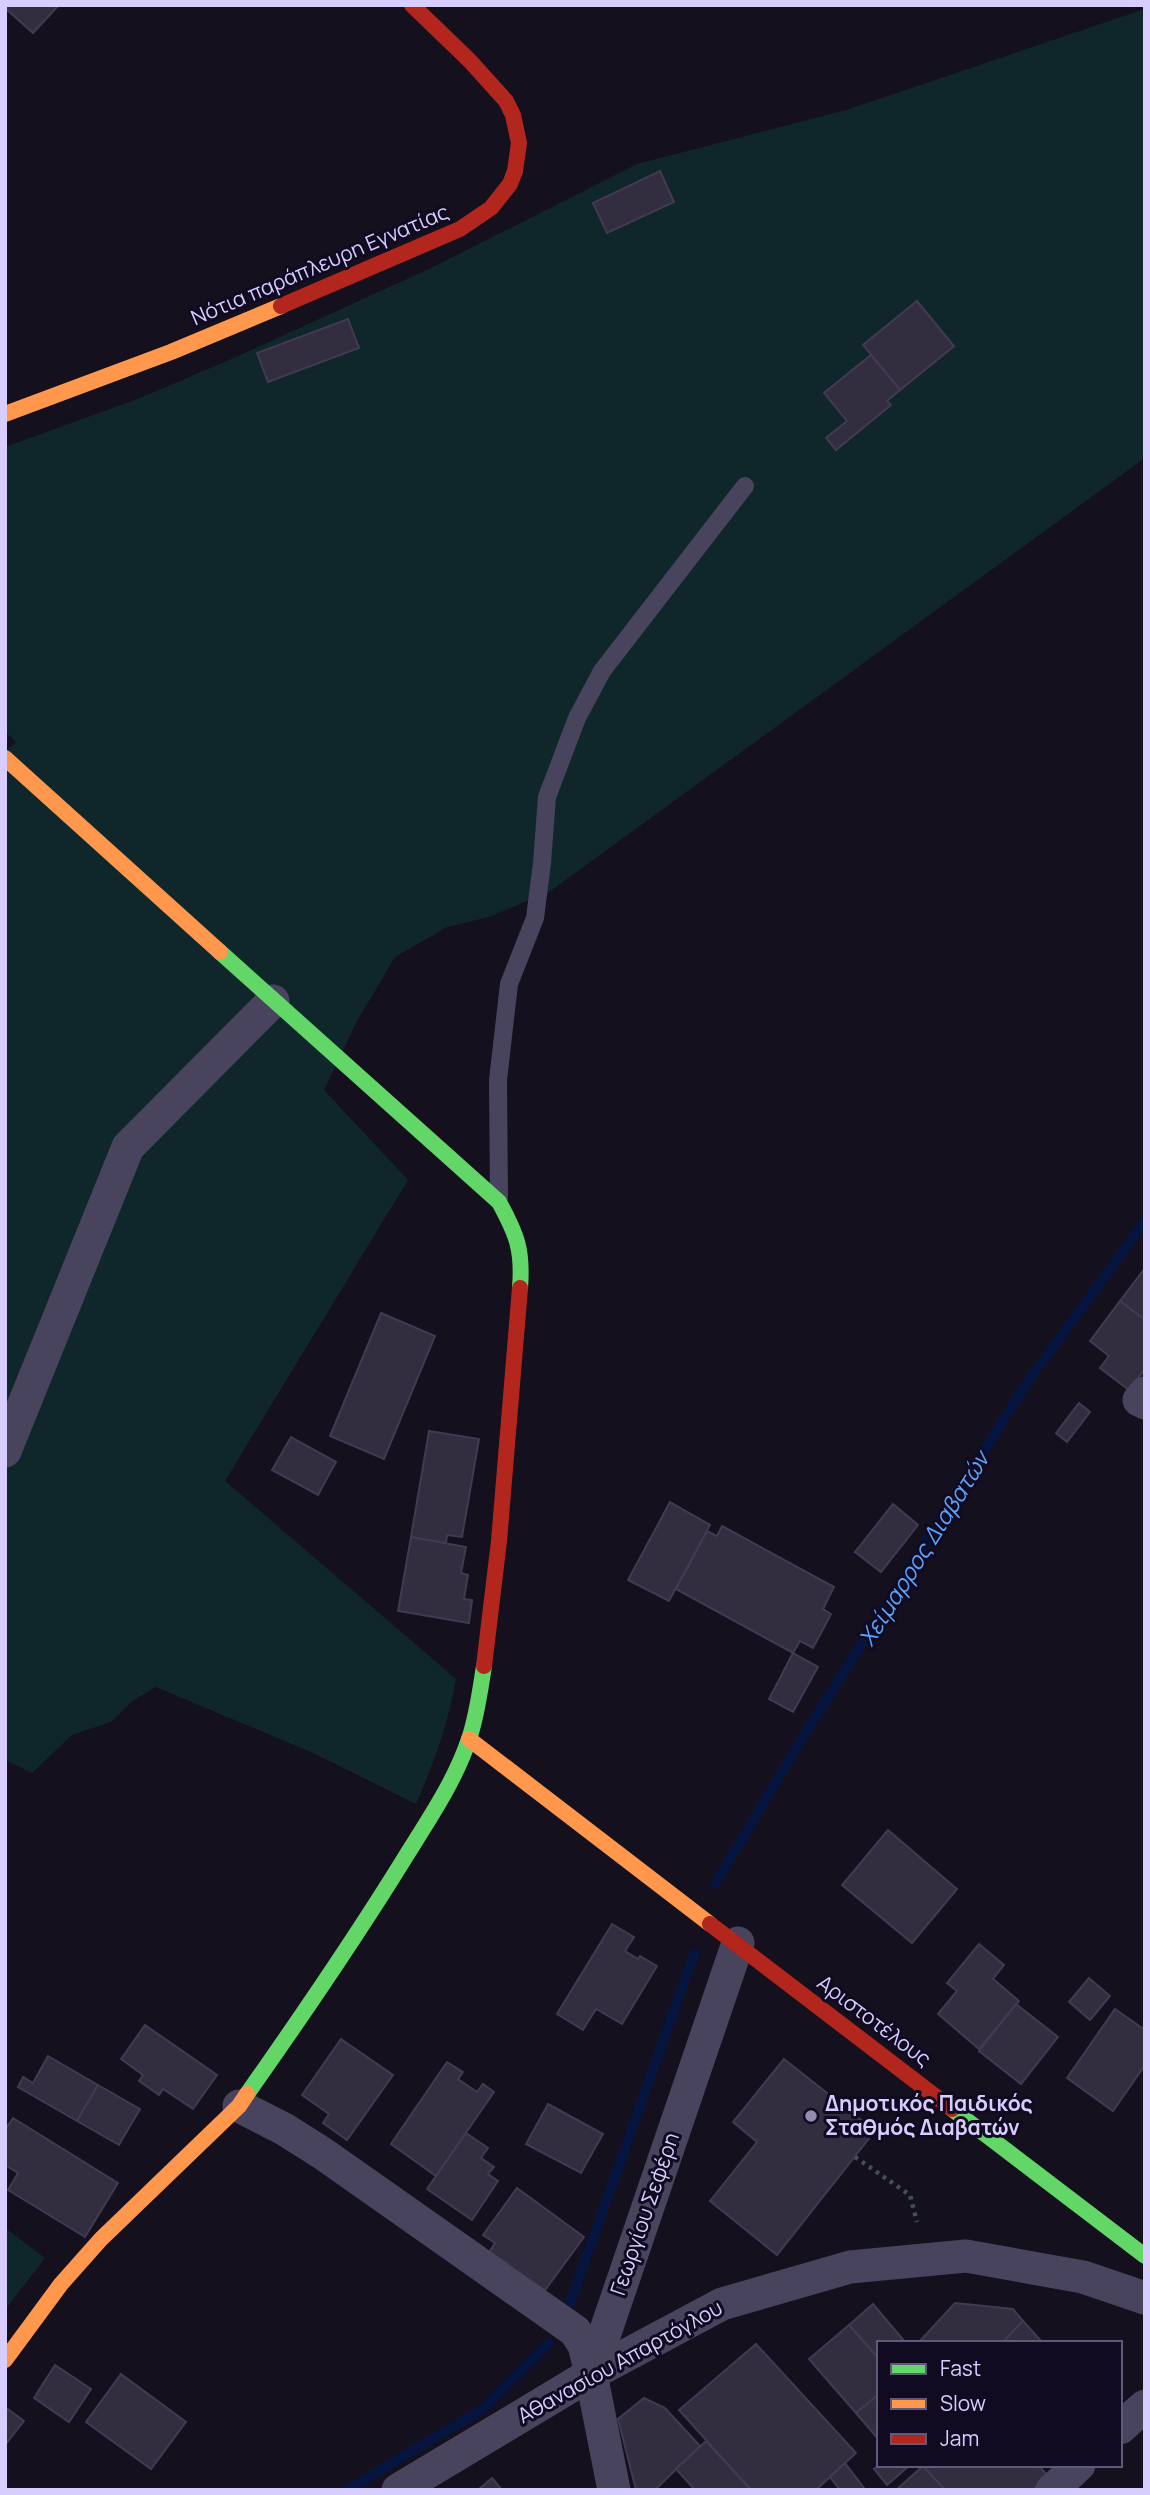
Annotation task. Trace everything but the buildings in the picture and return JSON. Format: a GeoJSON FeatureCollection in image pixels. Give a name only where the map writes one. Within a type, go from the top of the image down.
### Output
{"type":"FeatureCollection","features":[{"type":"Feature","properties":{"kind":"street","name":"Νότια παράπλευρη Εγνατίας"},"geometry":{"type":"LineString","coordinates":[[5,414],[171,352],[426,245],[465,226],[491,209],[508,186],[517,167],[521,144],[518,124],[505,99],[440,30],[412,5]]}},
{"type":"Feature","properties":{"kind":"street"},"geometry":{"type":"LineString","coordinates":[[5,758],[499,1202],[515,1232],[522,1261],[497,1553],[484,1669],[469,1739],[446,1788],[358,1934],[239,2106],[101,2239],[61,2284],[5,2360]]}},
{"type":"Feature","properties":{"kind":"street"},"geometry":{"type":"LineString","coordinates":[[5,1451],[128,1147],[273,1001]]}},
{"type":"Feature","properties":{"kind":"street"},"geometry":{"type":"LineString","coordinates":[[1145,1393],[1139,1399],[1145,1403]]}},
{"type":"Feature","properties":{"kind":"street","name":"Αριστοτέλους"},"geometry":{"type":"LineString","coordinates":[[469,1739],[1145,2256]]}},
{"type":"Feature","properties":{"kind":"street","name":"Γεωργίου Σεφέρη"},"geometry":{"type":"LineString","coordinates":[[591,2374],[738,1943]]}},
{"type":"Feature","properties":{"kind":"street"},"geometry":{"type":"LineString","coordinates":[[239,2106],[284,2129],[322,2153],[575,2331],[584,2345],[614,2490]]}},
{"type":"Feature","properties":{"kind":"street","name":"Αθανασίου Απαρτόγλου"},"geometry":{"type":"LineString","coordinates":[[398,2490],[591,2374],[722,2304],[850,2267],[966,2256],[1083,2277],[1145,2298]]}},
{"type":"Feature","properties":{"kind":"street"},"geometry":{"type":"LineString","coordinates":[[1122,2426],[1145,2406]]}},
{"type":"Feature","properties":{"kind":"lane"},"geometry":{"type":"LineString","coordinates":[[499,1202],[498,1080],[504,1025],[509,984],[535,918],[547,797],[577,718],[602,671],[745,486]]}},
{"type":"Feature","properties":{"kind":"path"},"geometry":{"type":"LineString","coordinates":[[855,2157],[909,2195],[917,2222]]}},
{"type":"Feature","properties":{"kind":"green space"},"geometry":{"type":"Polygon","coordinates":[[[1145,9],[1145,458],[549,892],[489,917],[447,927],[395,957],[357,1021],[324,1090],[408,1180],[225,1481],[456,1679],[440,1743],[416,1804],[311,1752],[156,1687],[132,1701],[111,1722],[72,1735],[32,1773],[5,1760],[5,752],[16,742],[5,732],[5,447],[140,398],[236,357],[431,268],[637,164],[846,110],[1145,9]]]}},
{"type":"Feature","properties":{"kind":"green space"},"geometry":{"type":"Polygon","coordinates":[[[5,2228],[45,2258],[5,2310],[5,2228]]]}},
{"type":"Feature","properties":{"kind":"waterway","name":"Χείμαρρος Διαβατών"},"geometry":{"type":"LineString","coordinates":[[715,1884],[801,1740],[1027,1383],[1145,1221]]}},
{"type":"Feature","properties":{"kind":"waterway"},"geometry":{"type":"LineString","coordinates":[[570,2303],[694,1954]]}},
{"type":"Feature","properties":{"kind":"waterway"},"geometry":{"type":"LineString","coordinates":[[347,2490],[483,2409],[549,2343]]}},
{"type":"Feature","properties":{"kind":"traffic: fast"},"geometry":{"type":"LineString","coordinates":[[220,952],[499,1202],[517,1243],[521,1263],[520,1288]]}},
{"type":"Feature","properties":{"kind":"traffic: fast"},"geometry":{"type":"LineString","coordinates":[[247,2094],[348,1946],[441,1799],[469,1739],[484,1666]]}},
{"type":"Feature","properties":{"kind":"traffic: fast"},"geometry":{"type":"LineString","coordinates":[[952,2109],[1145,2256]]}},
{"type":"Feature","properties":{"kind":"traffic: slow"},"geometry":{"type":"LineString","coordinates":[[5,414],[171,352],[281,306]]}},
{"type":"Feature","properties":{"kind":"traffic: slow"},"geometry":{"type":"LineString","coordinates":[[5,758],[220,952]]}},
{"type":"Feature","properties":{"kind":"traffic: slow"},"geometry":{"type":"LineString","coordinates":[[469,1739],[710,1924]]}},
{"type":"Feature","properties":{"kind":"traffic: slow"},"geometry":{"type":"LineString","coordinates":[[5,2360],[61,2284],[101,2239],[239,2106],[247,2094]]}},
{"type":"Feature","properties":{"kind":"traffic: jam"},"geometry":{"type":"LineString","coordinates":[[281,306],[460,229],[491,208],[510,184],[519,143],[513,115],[506,101],[470,61],[412,5]]}},
{"type":"Feature","properties":{"kind":"traffic: jam"},"geometry":{"type":"LineString","coordinates":[[484,1666],[499,1541],[520,1288]]}},
{"type":"Feature","properties":{"kind":"traffic: jam"},"geometry":{"type":"LineString","coordinates":[[710,1924],[952,2109]]}},
{"type":"Feature","properties":{"kind":"place","name":"Δημοτικός Παιδικός Σταθμός Διαβατών"},"geometry":{"type":"Point","coordinates":[811,2116]}}]}
